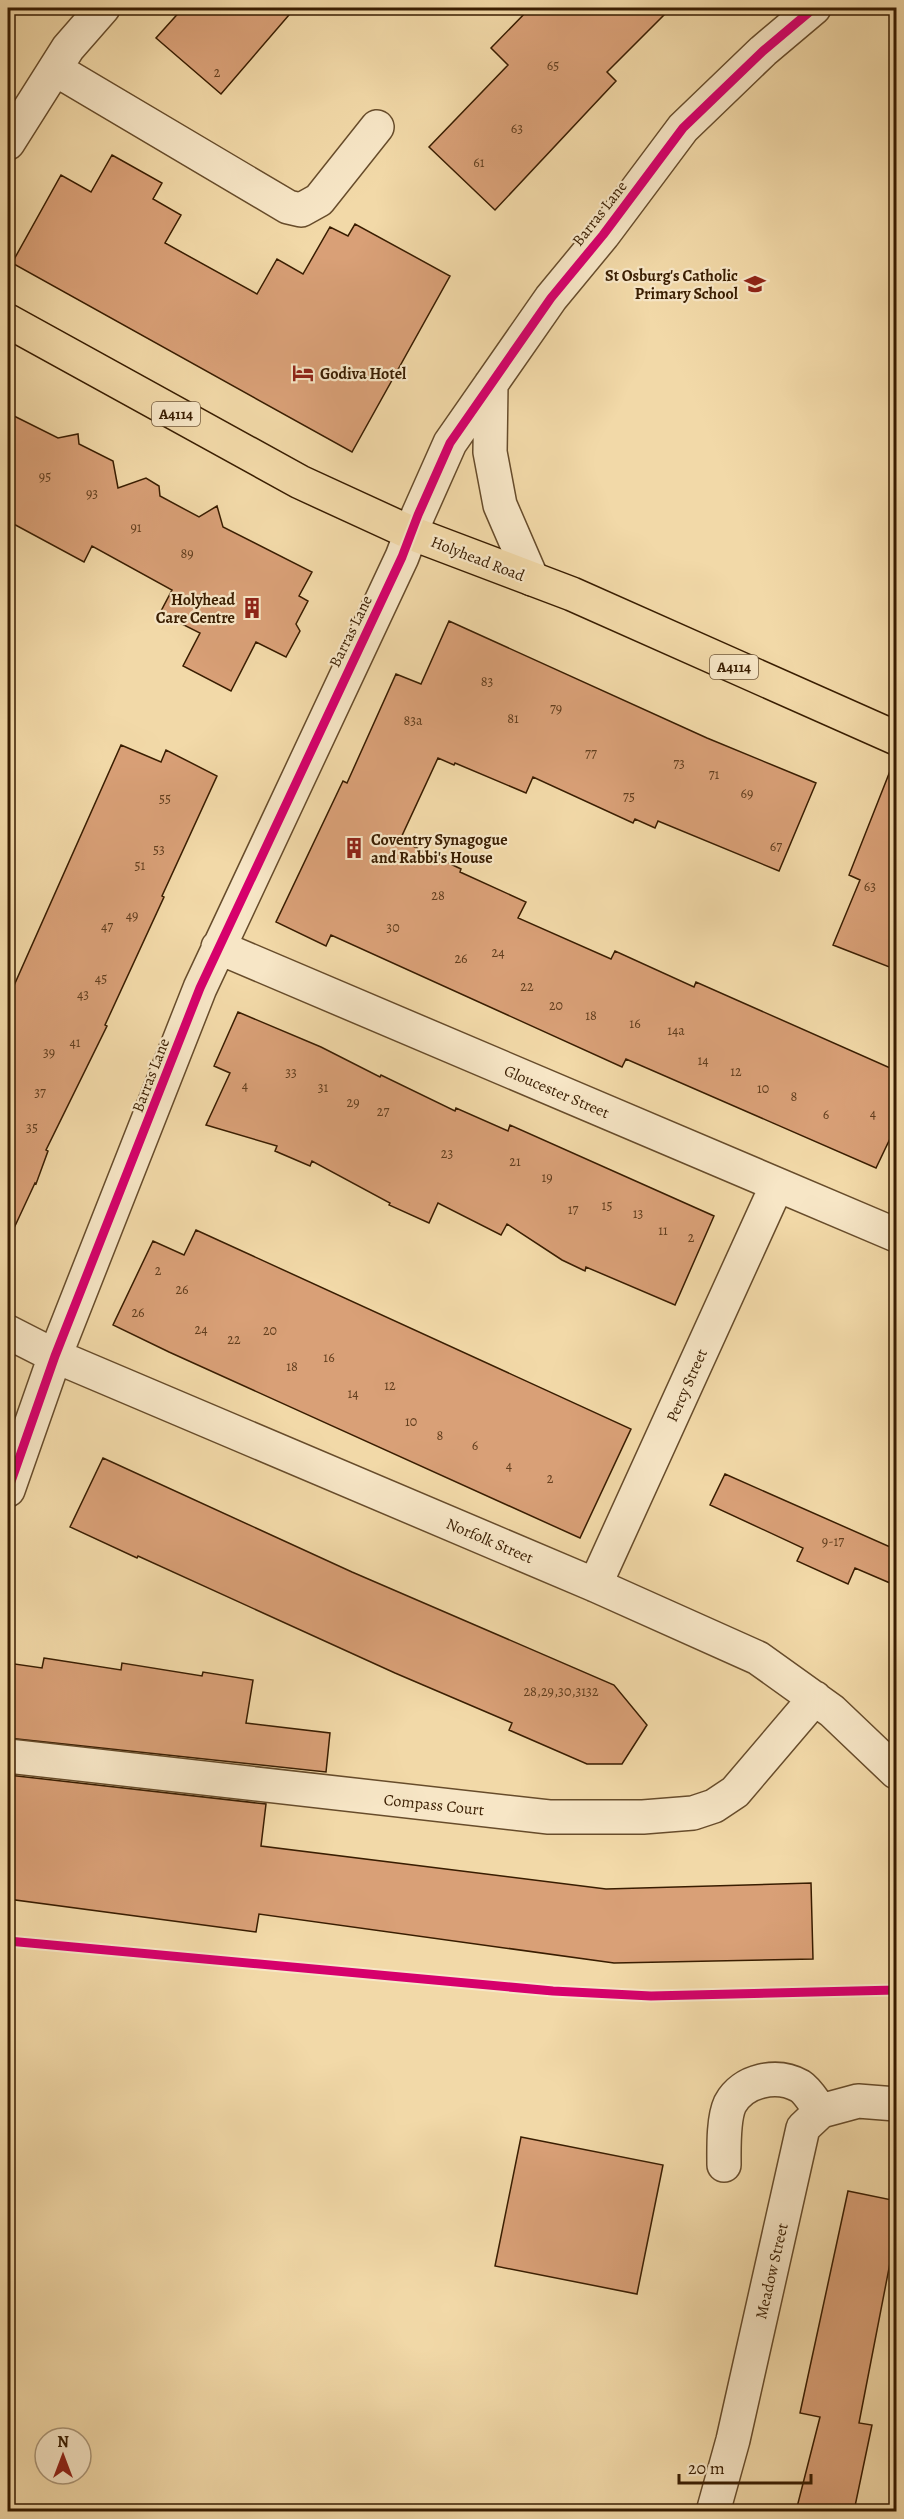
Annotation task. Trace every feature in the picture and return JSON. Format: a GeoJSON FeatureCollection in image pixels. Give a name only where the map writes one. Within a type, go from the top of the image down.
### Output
{"type":"FeatureCollection","features":[{"type":"Feature","properties":{"kind":"highway","name":"Holyhead Road"},"geometry":{"type":"LineString","coordinates":[[8,321],[300,482],[411,533],[572,594],[897,738]]}},
{"type":"Feature","properties":{"kind":"street"},"geometry":{"type":"LineString","coordinates":[[10,139],[68,48],[103,8]]}},
{"type":"Feature","properties":{"kind":"street","name":"Barras Lane"},"geometry":{"type":"LineString","coordinates":[[8,1490],[55,1356],[218,947],[411,533],[450,443],[551,298],[603,235],[683,128],[763,51],[814,8]]}},
{"type":"Feature","properties":{"kind":"street"},"geometry":{"type":"LineString","coordinates":[[55,69],[295,209],[301,210],[319,200],[377,127]]}},
{"type":"Feature","properties":{"kind":"street"},"geometry":{"type":"LineString","coordinates":[[491,384],[490,452],[500,505],[531,579]]}},
{"type":"Feature","properties":{"kind":"street","name":"Gloucester Street"},"geometry":{"type":"LineString","coordinates":[[218,947],[897,1235]]}},
{"type":"Feature","properties":{"kind":"street","name":"Percy Street"},"geometry":{"type":"LineString","coordinates":[[595,1585],[777,1185]]}},
{"type":"Feature","properties":{"kind":"street","name":"Norfolk Street"},"geometry":{"type":"LineString","coordinates":[[8,1332],[55,1356],[595,1585],[758,1658],[832,1711],[897,1772]]}},
{"type":"Feature","properties":{"kind":"street","name":"Compass Court"},"geometry":{"type":"LineString","coordinates":[[8,1756],[549,1816],[612,1817],[693,1813],[714,1806],[735,1792],[815,1698]]}},
{"type":"Feature","properties":{"kind":"street"},"geometry":{"type":"LineString","coordinates":[[724,2165],[729,2106],[739,2092],[753,2084],[779,2078],[802,2087],[821,2112]]}},
{"type":"Feature","properties":{"kind":"street","name":"Meadow Street"},"geometry":{"type":"LineString","coordinates":[[713,2511],[733,2440],[802,2128],[821,2112],[858,2101],[897,2104]]}},
{"type":"Feature","properties":{"kind":"building"},"geometry":{"type":"Polygon","coordinates":[[[183,8],[295,8],[221,94],[156,38],[183,8]]]}},
{"type":"Feature","properties":{"kind":"building"},"geometry":{"type":"Polygon","coordinates":[[[530,8],[671,8],[607,72],[616,81],[495,210],[429,147],[508,65],[491,48],[530,8]]]}},
{"type":"Feature","properties":{"kind":"building","name":"Godiva Hotel"},"geometry":{"type":"Polygon","coordinates":[[[112,155],[162,183],[153,199],[181,215],[165,243],[257,294],[277,259],[303,274],[330,227],[348,236],[355,224],[450,276],[352,452],[12,263],[61,175],[91,192],[112,155]]]}},
{"type":"Feature","properties":{"kind":"building"},"geometry":{"type":"Polygon","coordinates":[[[8,413],[58,438],[78,434],[79,444],[113,461],[118,488],[146,478],[159,486],[160,496],[199,517],[217,506],[223,527],[312,572],[299,596],[308,601],[296,624],[300,631],[286,657],[256,642],[231,691],[183,666],[200,633],[160,613],[172,590],[92,546],[84,562],[8,521],[8,413]]]}},
{"type":"Feature","properties":{"kind":"building"},"geometry":{"type":"Polygon","coordinates":[[[449,621],[707,738],[816,783],[779,871],[658,821],[655,828],[635,819],[633,823],[533,777],[526,793],[438,758],[400,840],[461,869],[460,872],[526,902],[518,918],[611,959],[615,951],[694,987],[696,982],[897,1071],[897,1124],[876,1168],[626,1059],[622,1067],[331,935],[326,946],[276,922],[343,781],[347,783],[396,674],[421,684],[449,621]]]}},
{"type":"Feature","properties":{"kind":"building"},"geometry":{"type":"Polygon","coordinates":[[[121,745],[161,762],[166,750],[217,776],[105,1025],[107,1026],[46,1150],[48,1151],[36,1184],[8,1241],[8,999],[121,745]]]}},
{"type":"Feature","properties":{"kind":"building"},"geometry":{"type":"Polygon","coordinates":[[[894,761],[897,761],[897,970],[833,945],[860,880],[849,875],[894,761]]]}},
{"type":"Feature","properties":{"kind":"building"},"geometry":{"type":"Polygon","coordinates":[[[238,1012],[321,1047],[455,1111],[456,1108],[508,1131],[510,1125],[714,1216],[675,1305],[586,1267],[585,1271],[562,1260],[507,1224],[501,1235],[438,1203],[429,1223],[389,1205],[390,1203],[312,1161],[310,1166],[275,1151],[277,1146],[206,1125],[230,1073],[214,1066],[238,1012]]]}},
{"type":"Feature","properties":{"kind":"building"},"geometry":{"type":"Polygon","coordinates":[[[196,1230],[631,1429],[580,1538],[113,1325],[153,1241],[184,1255],[196,1230]]]}},
{"type":"Feature","properties":{"kind":"building"},"geometry":{"type":"Polygon","coordinates":[[[103,1458],[352,1572],[614,1685],[647,1725],[622,1764],[587,1764],[509,1730],[512,1723],[70,1527],[103,1458]]]}},
{"type":"Feature","properties":{"kind":"building"},"geometry":{"type":"Polygon","coordinates":[[[725,1474],[897,1550],[897,1586],[855,1568],[848,1584],[797,1561],[803,1548],[710,1505],[725,1474]]]}},
{"type":"Feature","properties":{"kind":"building"},"geometry":{"type":"Polygon","coordinates":[[[44,1658],[121,1670],[122,1663],[202,1676],[203,1672],[253,1680],[246,1723],[330,1733],[326,1772],[8,1738],[8,1663],[42,1668],[44,1658]]]}},
{"type":"Feature","properties":{"kind":"building"},"geometry":{"type":"Polygon","coordinates":[[[8,1775],[266,1804],[261,1846],[606,1889],[811,1883],[813,1959],[614,1963],[259,1914],[256,1932],[8,1899],[8,1775]]]}},
{"type":"Feature","properties":{"kind":"building"},"geometry":{"type":"Polygon","coordinates":[[[521,2137],[663,2165],[637,2294],[495,2266],[521,2137]]]}},
{"type":"Feature","properties":{"kind":"building"},"geometry":{"type":"Polygon","coordinates":[[[848,2191],[897,2201],[897,2227],[859,2423],[872,2425],[854,2511],[796,2511],[820,2417],[800,2413],[848,2191]]]}},
{"type":"Feature","properties":{"kind":"cycle path"},"geometry":{"type":"LineString","coordinates":[[8,1490],[55,1356],[200,988],[402,557],[450,443],[551,298],[603,235],[683,128],[763,51],[814,8]]}},
{"type":"Feature","properties":{"kind":"cycle path"},"geometry":{"type":"LineString","coordinates":[[8,1941],[553,1991],[651,1996],[896,1990]]}},
{"type":"Feature","properties":{"kind":"place","name":"St Osburg's Catholic Primary School"},"geometry":{"type":"Point","coordinates":[755,284]}},
{"type":"Feature","properties":{"kind":"place","name":"Godiva Hotel"},"geometry":{"type":"Point","coordinates":[303,373]}},
{"type":"Feature","properties":{"kind":"place","name":"Holyhead Care Centre"},"geometry":{"type":"Point","coordinates":[252,608]}},
{"type":"Feature","properties":{"kind":"place","name":"Coventry Synagogue and Rabbi's House"},"geometry":{"type":"Point","coordinates":[354,848]}}]}
